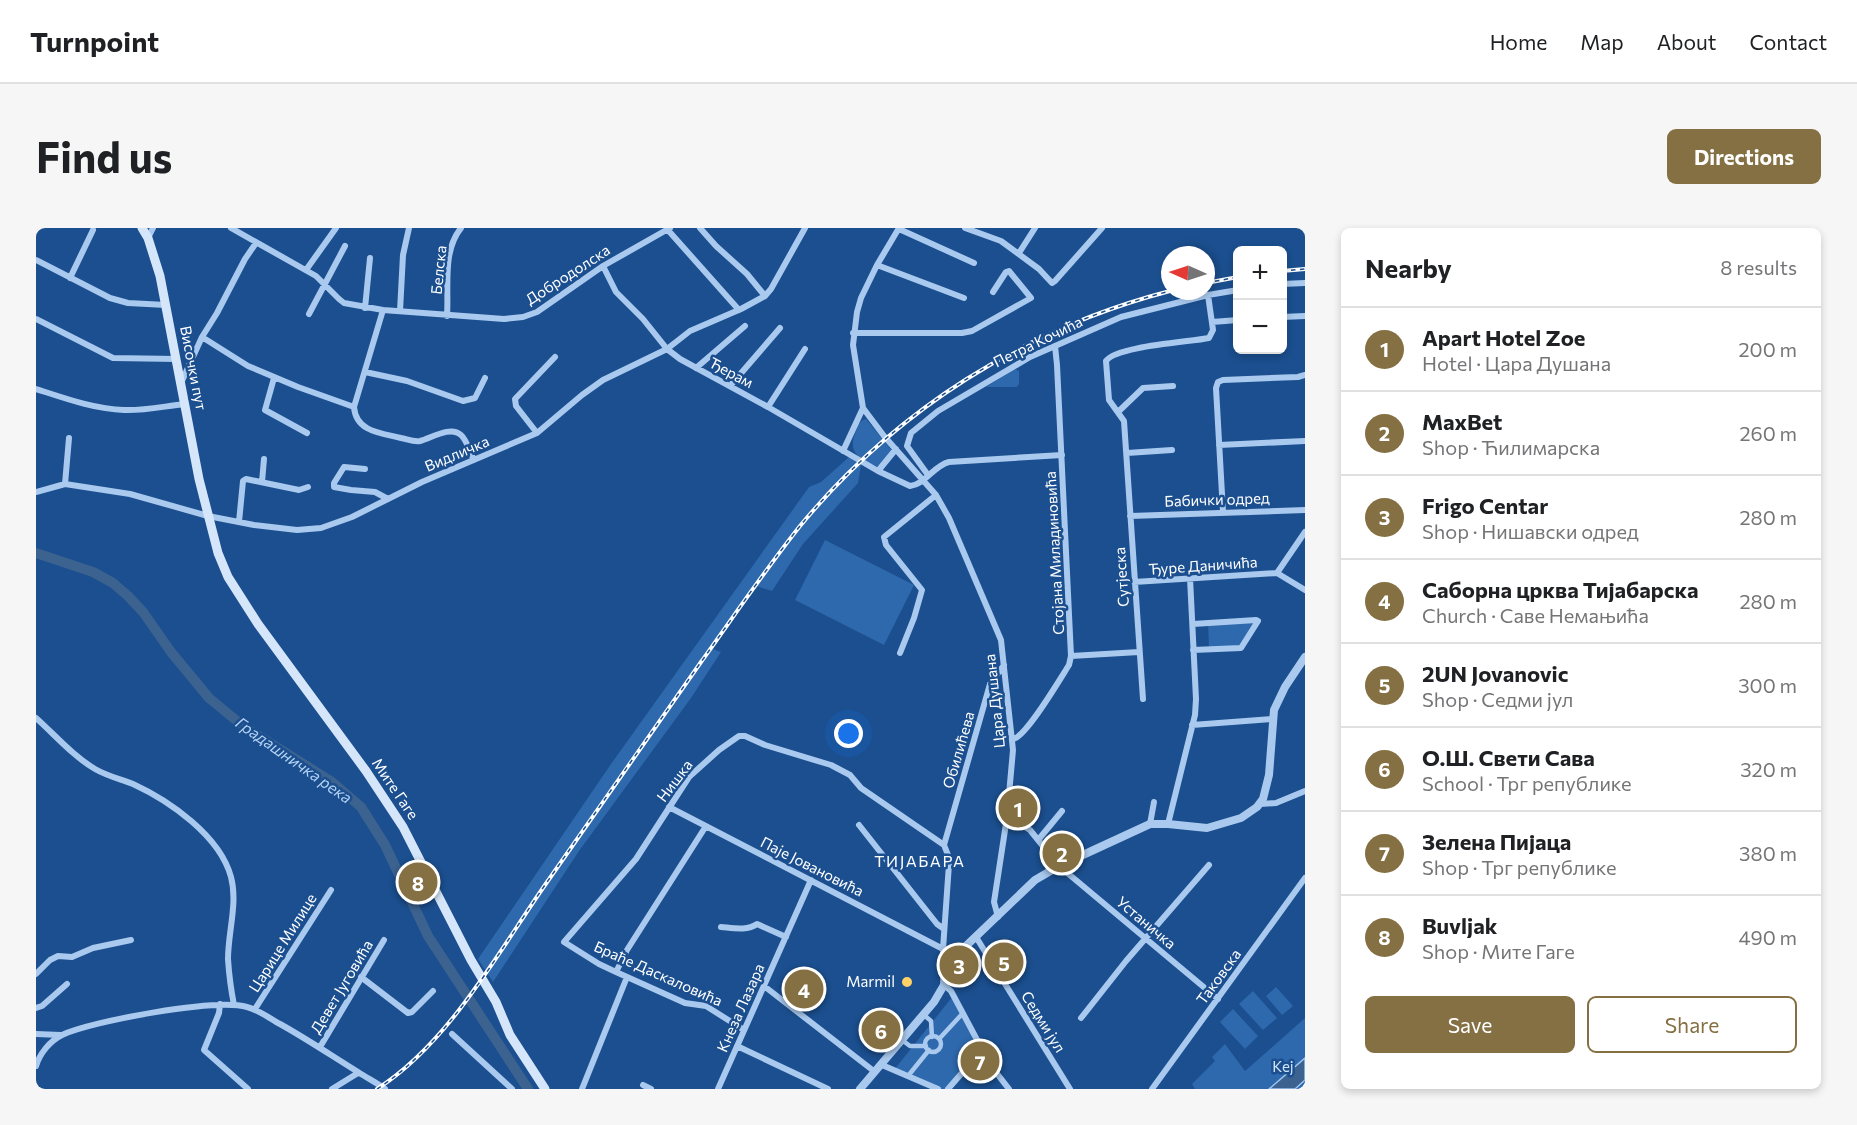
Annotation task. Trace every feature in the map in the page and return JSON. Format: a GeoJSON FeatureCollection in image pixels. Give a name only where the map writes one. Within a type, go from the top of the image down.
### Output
{"type":"FeatureCollection","features":[{"type":"Feature","properties":{"kind":"main road","name":"Височки пут"},"geometry":{"type":"LineString","coordinates":[[142,228],[148,238],[167,305],[208,516]]}},
{"type":"Feature","properties":{"kind":"main road","name":"Мите Гаге"},"geometry":{"type":"LineString","coordinates":[[208,516],[218,553],[237,593],[313,701],[366,771],[403,827],[471,960],[496,1002],[510,1035],[545,1089]]}},
{"type":"Feature","properties":{"kind":"street"},"geometry":{"type":"LineString","coordinates":[[148,238],[153,228]]}},
{"type":"Feature","properties":{"kind":"street","name":"Добродолска"},"geometry":{"type":"LineString","coordinates":[[231,228],[306,270],[339,299],[365,308],[504,319],[523,317],[537,312],[603,266],[668,229]]}},
{"type":"Feature","properties":{"kind":"street"},"geometry":{"type":"LineString","coordinates":[[245,236],[248,228]]}},
{"type":"Feature","properties":{"kind":"street"},"geometry":{"type":"LineString","coordinates":[[306,270],[336,228]]}},
{"type":"Feature","properties":{"kind":"street"},"geometry":{"type":"LineString","coordinates":[[400,312],[403,255],[409,228]]}},
{"type":"Feature","properties":{"kind":"street","name":"Белска"},"geometry":{"type":"LineString","coordinates":[[447,316],[449,260],[456,236],[462,228]]}},
{"type":"Feature","properties":{"kind":"street"},"geometry":{"type":"LineString","coordinates":[[700,228],[747,274],[765,296],[805,228]]}},
{"type":"Feature","properties":{"kind":"street"},"geometry":{"type":"LineString","coordinates":[[966,228],[977,230],[1001,241],[1039,269],[1048,281],[1054,282],[1102,228]]}},
{"type":"Feature","properties":{"kind":"street"},"geometry":{"type":"LineString","coordinates":[[1019,253],[1035,228]]}},
{"type":"Feature","properties":{"kind":"street"},"geometry":{"type":"LineString","coordinates":[[668,229],[739,310]]}},
{"type":"Feature","properties":{"kind":"street"},"geometry":{"type":"LineString","coordinates":[[926,478],[896,449],[863,408],[854,362],[853,333],[861,298],[877,265],[899,229],[974,263]]}},
{"type":"Feature","properties":{"kind":"street"},"geometry":{"type":"LineString","coordinates":[[70,278],[93,230]]}},
{"type":"Feature","properties":{"kind":"street"},"geometry":{"type":"LineString","coordinates":[[181,383],[202,337],[218,314],[239,270],[256,243]]}},
{"type":"Feature","properties":{"kind":"street"},"geometry":{"type":"LineString","coordinates":[[309,314],[345,246]]}},
{"type":"Feature","properties":{"kind":"street"},"geometry":{"type":"LineString","coordinates":[[365,308],[370,258]]}},
{"type":"Feature","properties":{"kind":"street"},"geometry":{"type":"LineString","coordinates":[[36,260],[114,300],[167,305]]}},
{"type":"Feature","properties":{"kind":"street"},"geometry":{"type":"LineString","coordinates":[[877,265],[964,298]]}},
{"type":"Feature","properties":{"kind":"street","name":"Ђерам"},"geometry":{"type":"LineString","coordinates":[[603,266],[616,292],[668,349],[696,368],[878,471]]}},
{"type":"Feature","properties":{"kind":"street"},"geometry":{"type":"LineString","coordinates":[[853,333],[962,333],[972,331],[1031,298],[1009,271],[993,292]]}},
{"type":"Feature","properties":{"kind":"street"},"geometry":{"type":"LineString","coordinates":[[1287,284],[1305,283]]}},
{"type":"Feature","properties":{"kind":"street","name":"Петра Кочића"},"geometry":{"type":"LineString","coordinates":[[1215,294],[1233,291]]}},
{"type":"Feature","properties":{"kind":"street","name":"Видличка"},"geometry":{"type":"LineString","coordinates":[[65,484],[130,494],[208,516],[239,522],[287,530],[312,530],[352,518],[388,499],[537,432],[603,380],[668,349],[695,328],[739,310],[765,296]]}},
{"type":"Feature","properties":{"kind":"street","name":"Петра Кочића"},"geometry":{"type":"LineString","coordinates":[[926,478],[907,446],[911,433],[938,411],[989,380],[1055,346],[1121,317],[1188,300]]}},
{"type":"Feature","properties":{"kind":"street"},"geometry":{"type":"LineString","coordinates":[[1209,300],[1212,322],[1233,320]]}},
{"type":"Feature","properties":{"kind":"street"},"geometry":{"type":"LineString","coordinates":[[384,310],[354,407],[354,414],[360,423],[375,432],[416,441],[456,432],[461,435],[474,460]]}},
{"type":"Feature","properties":{"kind":"street"},"geometry":{"type":"LineString","coordinates":[[1287,317],[1305,316]]}},
{"type":"Feature","properties":{"kind":"street"},"geometry":{"type":"LineString","coordinates":[[36,319],[113,358],[176,359]]}},
{"type":"Feature","properties":{"kind":"street","name":"Сутјеска"},"geometry":{"type":"LineString","coordinates":[[1143,699],[1124,422],[1109,400],[1106,361],[1108,357],[1142,348],[1208,339],[1212,334],[1212,322]]}},
{"type":"Feature","properties":{"kind":"street"},"geometry":{"type":"LineString","coordinates":[[696,368],[745,326]]}},
{"type":"Feature","properties":{"kind":"street"},"geometry":{"type":"LineString","coordinates":[[730,386],[780,328]]}},
{"type":"Feature","properties":{"kind":"street"},"geometry":{"type":"LineString","coordinates":[[202,337],[248,366],[274,378],[354,407]]}},
{"type":"Feature","properties":{"kind":"street","name":"Стојана Миладиновића"},"geometry":{"type":"LineString","coordinates":[[1013,740],[1020,737],[1041,708],[1069,664],[1071,657],[1055,346]]}},
{"type":"Feature","properties":{"kind":"street"},"geometry":{"type":"LineString","coordinates":[[768,407],[805,349]]}},
{"type":"Feature","properties":{"kind":"street"},"geometry":{"type":"LineString","coordinates":[[537,432],[516,406],[515,399],[555,357]]}},
{"type":"Feature","properties":{"kind":"street"},"geometry":{"type":"LineString","coordinates":[[365,372],[407,381],[463,401],[475,398],[485,378]]}},
{"type":"Feature","properties":{"kind":"street"},"geometry":{"type":"LineString","coordinates":[[1223,512],[1216,388],[1218,382],[1305,375]]}},
{"type":"Feature","properties":{"kind":"street"},"geometry":{"type":"LineString","coordinates":[[274,378],[264,410],[307,433]]}},
{"type":"Feature","properties":{"kind":"street"},"geometry":{"type":"LineString","coordinates":[[1118,412],[1143,388],[1173,386]]}},
{"type":"Feature","properties":{"kind":"street"},"geometry":{"type":"LineString","coordinates":[[36,389],[75,401],[118,410],[185,404]]}},
{"type":"Feature","properties":{"kind":"street"},"geometry":{"type":"LineString","coordinates":[[843,451],[863,408]]}},
{"type":"Feature","properties":{"kind":"street"},"geometry":{"type":"LineString","coordinates":[[36,492],[65,484],[69,438]]}},
{"type":"Feature","properties":{"kind":"street"},"geometry":{"type":"LineString","coordinates":[[1219,445],[1305,441]]}},
{"type":"Feature","properties":{"kind":"street"},"geometry":{"type":"LineString","coordinates":[[896,449],[878,471],[910,486],[926,478],[937,466],[949,462],[1062,455]]}},
{"type":"Feature","properties":{"kind":"street"},"geometry":{"type":"LineString","coordinates":[[1127,453],[1172,450]]}},
{"type":"Feature","properties":{"kind":"street"},"geometry":{"type":"LineString","coordinates":[[262,482],[264,459]]}},
{"type":"Feature","properties":{"kind":"street"},"geometry":{"type":"LineString","coordinates":[[365,469],[344,467],[334,487],[375,492],[388,499]]}},
{"type":"Feature","properties":{"kind":"street"},"geometry":{"type":"LineString","coordinates":[[239,522],[244,480],[247,478],[299,490],[308,487]]}},
{"type":"Feature","properties":{"kind":"street","name":"Цара Душана"},"geometry":{"type":"LineString","coordinates":[[926,478],[949,518],[1001,640],[1013,740],[1007,817],[994,902],[998,917]]}},
{"type":"Feature","properties":{"kind":"street"},"geometry":{"type":"LineString","coordinates":[[900,653],[922,590],[886,545],[884,537],[936,495]]}},
{"type":"Feature","properties":{"kind":"street","name":"Бабички одред"},"geometry":{"type":"LineString","coordinates":[[1130,516],[1305,510]]}},
{"type":"Feature","properties":{"kind":"street"},"geometry":{"type":"LineString","coordinates":[[1277,573],[1305,532]]}},
{"type":"Feature","properties":{"kind":"street","name":"Ђуре Даничића"},"geometry":{"type":"LineString","coordinates":[[1134,582],[1277,573],[1305,590]]}},
{"type":"Feature","properties":{"kind":"street"},"geometry":{"type":"LineString","coordinates":[[1168,824],[1196,699],[1190,578]]}},
{"type":"Feature","properties":{"kind":"street"},"geometry":{"type":"LineString","coordinates":[[1192,624],[1258,621],[1255,630],[1241,648],[1193,650]]}},
{"type":"Feature","properties":{"kind":"street"},"geometry":{"type":"LineString","coordinates":[[1071,657],[1139,652]]}},
{"type":"Feature","properties":{"kind":"street"},"geometry":{"type":"LineString","coordinates":[[860,1089],[934,1002],[944,985],[945,966],[1035,880],[1059,866],[1150,824],[1196,828],[1219,826],[1241,818],[1260,804],[1266,793],[1269,776],[1273,719],[1281,694],[1305,657]]}},
{"type":"Feature","properties":{"kind":"street","name":"Обилићева"},"geometry":{"type":"LineString","coordinates":[[945,966],[943,949],[949,864],[944,844],[990,684],[1004,665]]}},
{"type":"Feature","properties":{"kind":"street"},"geometry":{"type":"LineString","coordinates":[[36,718],[93,768],[160,798],[185,816],[214,844],[231,876],[234,892],[228,958],[234,1005]]}},
{"type":"Feature","properties":{"kind":"street"},"geometry":{"type":"LineString","coordinates":[[1192,725],[1273,719]]}},
{"type":"Feature","properties":{"kind":"street","name":"Нишка"},"geometry":{"type":"LineString","coordinates":[[564,939],[636,859],[695,771],[719,750],[742,735],[777,749],[831,765],[850,775],[861,788],[944,844]]}},
{"type":"Feature","properties":{"kind":"street"},"geometry":{"type":"LineString","coordinates":[[1260,804],[1276,803],[1305,791]]}},
{"type":"Feature","properties":{"kind":"street"},"geometry":{"type":"LineString","coordinates":[[1150,824],[1154,802]]}},
{"type":"Feature","properties":{"kind":"street","name":"Паје Јовановића"},"geometry":{"type":"LineString","coordinates":[[669,807],[943,949]]}},
{"type":"Feature","properties":{"kind":"street"},"geometry":{"type":"LineString","coordinates":[[1039,839],[1062,811]]}},
{"type":"Feature","properties":{"kind":"street","name":"Устаничка"},"geometry":{"type":"LineString","coordinates":[[1007,817],[1030,830],[1059,866],[1218,999]]}},
{"type":"Feature","properties":{"kind":"street"},"geometry":{"type":"LineString","coordinates":[[859,825],[937,924],[944,929]]}},
{"type":"Feature","properties":{"kind":"street"},"geometry":{"type":"LineString","coordinates":[[616,972],[627,950],[706,826]]}},
{"type":"Feature","properties":{"kind":"street"},"geometry":{"type":"LineString","coordinates":[[1082,1018],[1146,938],[1209,865]]}},
{"type":"Feature","properties":{"kind":"street","name":"Таковска"},"geometry":{"type":"LineString","coordinates":[[1152,1089],[1305,878]]}},
{"type":"Feature","properties":{"kind":"street","name":"Кнеза Лазара"},"geometry":{"type":"LineString","coordinates":[[718,1089],[811,880]]}},
{"type":"Feature","properties":{"kind":"street","name":"Царице Милице"},"geometry":{"type":"LineString","coordinates":[[255,1009],[331,890]]}},
{"type":"Feature","properties":{"kind":"street"},"geometry":{"type":"LineString","coordinates":[[721,927],[751,928],[757,924],[786,937]]}},
{"type":"Feature","properties":{"kind":"street","name":"Седми јул"},"geometry":{"type":"LineString","coordinates":[[976,937],[1070,1089]]}},
{"type":"Feature","properties":{"kind":"street","name":"Браће Даскаловића"},"geometry":{"type":"LineString","coordinates":[[564,939],[566,944],[616,972],[686,1003],[706,1006],[744,1030]]}},
{"type":"Feature","properties":{"kind":"street"},"geometry":{"type":"LineString","coordinates":[[36,974],[50,960],[58,956],[72,957],[93,948],[131,940]]}},
{"type":"Feature","properties":{"kind":"street","name":"Девет Југовића"},"geometry":{"type":"LineString","coordinates":[[320,1047],[384,940]]}},
{"type":"Feature","properties":{"kind":"street"},"geometry":{"type":"LineString","coordinates":[[361,977],[408,1012],[412,1012],[433,991]]}},
{"type":"Feature","properties":{"kind":"street"},"geometry":{"type":"LineString","coordinates":[[582,1089],[627,977]]}},
{"type":"Feature","properties":{"kind":"street"},"geometry":{"type":"LineString","coordinates":[[36,1008],[42,1006],[67,984]]}},
{"type":"Feature","properties":{"kind":"street"},"geometry":{"type":"LineString","coordinates":[[944,985],[951,991],[982,1050],[1009,1089]]}},
{"type":"Feature","properties":{"kind":"street"},"geometry":{"type":"LineString","coordinates":[[764,986],[875,1072]]}},
{"type":"Feature","properties":{"kind":"street"},"geometry":{"type":"LineString","coordinates":[[220,1004],[219,1013],[204,1050],[248,1089]]}},
{"type":"Feature","properties":{"kind":"street"},"geometry":{"type":"LineString","coordinates":[[36,1034],[62,1035],[159,1012],[220,1004],[234,1005],[255,1009],[385,1089]]}},
{"type":"Feature","properties":{"kind":"street"},"geometry":{"type":"LineString","coordinates":[[939,1039],[963,1013]]}},
{"type":"Feature","properties":{"kind":"street"},"geometry":{"type":"LineString","coordinates":[[924,1015],[931,1021],[932,1037]]}},
{"type":"Feature","properties":{"kind":"street"},"geometry":{"type":"LineString","coordinates":[[452,1034],[512,1089]]}},
{"type":"Feature","properties":{"kind":"street"},"geometry":{"type":"LineString","coordinates":[[36,1066],[46,1048],[62,1035]]}},
{"type":"Feature","properties":{"kind":"street"},"geometry":{"type":"LineString","coordinates":[[932,1037],[939,1039]]}},
{"type":"Feature","properties":{"kind":"street"},"geometry":{"type":"LineString","coordinates":[[908,1076],[927,1048],[928,1039],[932,1037]]}},
{"type":"Feature","properties":{"kind":"street"},"geometry":{"type":"LineString","coordinates":[[902,1040],[910,1046],[927,1048],[935,1052],[940,1049],[939,1039]]}},
{"type":"Feature","properties":{"kind":"street"},"geometry":{"type":"LineString","coordinates":[[737,1046],[828,1089]]}},
{"type":"Feature","properties":{"kind":"street"},"geometry":{"type":"LineString","coordinates":[[948,1089],[982,1050]]}},
{"type":"Feature","properties":{"kind":"street"},"geometry":{"type":"LineString","coordinates":[[882,1065],[938,1089]]}},
{"type":"Feature","properties":{"kind":"street"},"geometry":{"type":"LineString","coordinates":[[332,1089],[358,1072]]}},
{"type":"Feature","properties":{"kind":"street"},"geometry":{"type":"LineString","coordinates":[[643,1085],[651,1089]]}},
{"type":"Feature","properties":{"kind":"green space"},"geometry":{"type":"Polygon","coordinates":[[[1015,369],[1019,371],[1017,387],[986,387],[1015,369]]]}},
{"type":"Feature","properties":{"kind":"green space"},"geometry":{"type":"Polygon","coordinates":[[[866,419],[892,451],[879,467],[860,458],[854,449],[854,437],[858,425],[866,419]]]}},
{"type":"Feature","properties":{"kind":"green space"},"geometry":{"type":"Polygon","coordinates":[[[849,457],[861,465],[858,483],[803,544],[772,591],[756,586],[713,649],[721,652],[691,698],[579,851],[493,982],[478,959],[611,764],[809,487],[821,482],[849,457]]]}},
{"type":"Feature","properties":{"kind":"green space"},"geometry":{"type":"Polygon","coordinates":[[[825,540],[914,585],[884,645],[795,600],[825,540]]]}},
{"type":"Feature","properties":{"kind":"green space"},"geometry":{"type":"Polygon","coordinates":[[[1261,620],[1242,646],[1209,648],[1208,622],[1261,620]]]}},
{"type":"Feature","properties":{"kind":"green space"},"geometry":{"type":"Polygon","coordinates":[[[1276,987],[1293,1006],[1282,1015],[1266,996],[1276,987]]]}},
{"type":"Feature","properties":{"kind":"green space"},"geometry":{"type":"Polygon","coordinates":[[[1253,991],[1277,1018],[1263,1030],[1239,1004],[1253,991]]]}},
{"type":"Feature","properties":{"kind":"green space"},"geometry":{"type":"Polygon","coordinates":[[[953,996],[981,1050],[945,1089],[935,1089],[894,1070],[953,996]]]}},
{"type":"Feature","properties":{"kind":"green space"},"geometry":{"type":"Polygon","coordinates":[[[1233,1009],[1258,1036],[1245,1049],[1220,1022],[1233,1009]]]}},
{"type":"Feature","properties":{"kind":"green space","name":"Кеј"},"geometry":{"type":"Polygon","coordinates":[[[1305,1018],[1305,1089],[1195,1089],[1192,1084],[1215,1061],[1212,1057],[1225,1044],[1245,1071],[1305,1018]]]}},
{"type":"Feature","properties":{"kind":"shaded area"},"geometry":{"type":"Polygon","coordinates":[[[1305,1058],[1305,1080],[1295,1089],[1269,1089],[1305,1058]]]}},
{"type":"Feature","properties":{"kind":"waterway","name":"Градашничка река"},"geometry":{"type":"LineString","coordinates":[[36,553],[93,572],[113,583],[143,612],[171,652],[209,698],[243,726],[332,782],[361,807],[385,845],[428,936],[528,1089]]}},
{"type":"Feature","properties":{"kind":"railway"},"geometry":{"type":"LineString","coordinates":[[1287,271],[1305,269]]}},
{"type":"Feature","properties":{"kind":"railway"},"geometry":{"type":"LineString","coordinates":[[1215,281],[1233,278]]}},
{"type":"Feature","properties":{"kind":"railway"},"geometry":{"type":"LineString","coordinates":[[377,1089],[403,1070],[427,1047],[470,996],[564,857],[774,559],[837,484],[878,446],[966,379],[1014,351],[1064,327],[1116,307],[1161,294]]}},
{"type":"Feature","properties":{"kind":"place","name":"Apart Hotel Zoe"},"geometry":{"type":"Point","coordinates":[1018,808]}},
{"type":"Feature","properties":{"kind":"place","name":"MaxBet"},"geometry":{"type":"Point","coordinates":[1062,853]}},
{"type":"Feature","properties":{"kind":"place","name":"Buvljak"},"geometry":{"type":"Point","coordinates":[418,882]}},
{"type":"Feature","properties":{"kind":"place","name":"2UN Jovanovic"},"geometry":{"type":"Point","coordinates":[1004,962]}},
{"type":"Feature","properties":{"kind":"place","name":"Frigo Centar"},"geometry":{"type":"Point","coordinates":[959,965]}},
{"type":"Feature","properties":{"kind":"place","name":"Marmil"},"geometry":{"type":"Point","coordinates":[907,982]}},
{"type":"Feature","properties":{"kind":"place","name":"Саборна црква Тијабарска"},"geometry":{"type":"Point","coordinates":[804,989]}},
{"type":"Feature","properties":{"kind":"place","name":"О.Ш. Свети Сава"},"geometry":{"type":"Point","coordinates":[881,1030]}},
{"type":"Feature","properties":{"kind":"place","name":"Зелена Пијаца"},"geometry":{"type":"Point","coordinates":[980,1061]}},
{"type":"Feature","properties":{"kind":"district","name":"ТИЈАБАРА"},"geometry":{"type":"Point","coordinates":[920,861]}}]}
